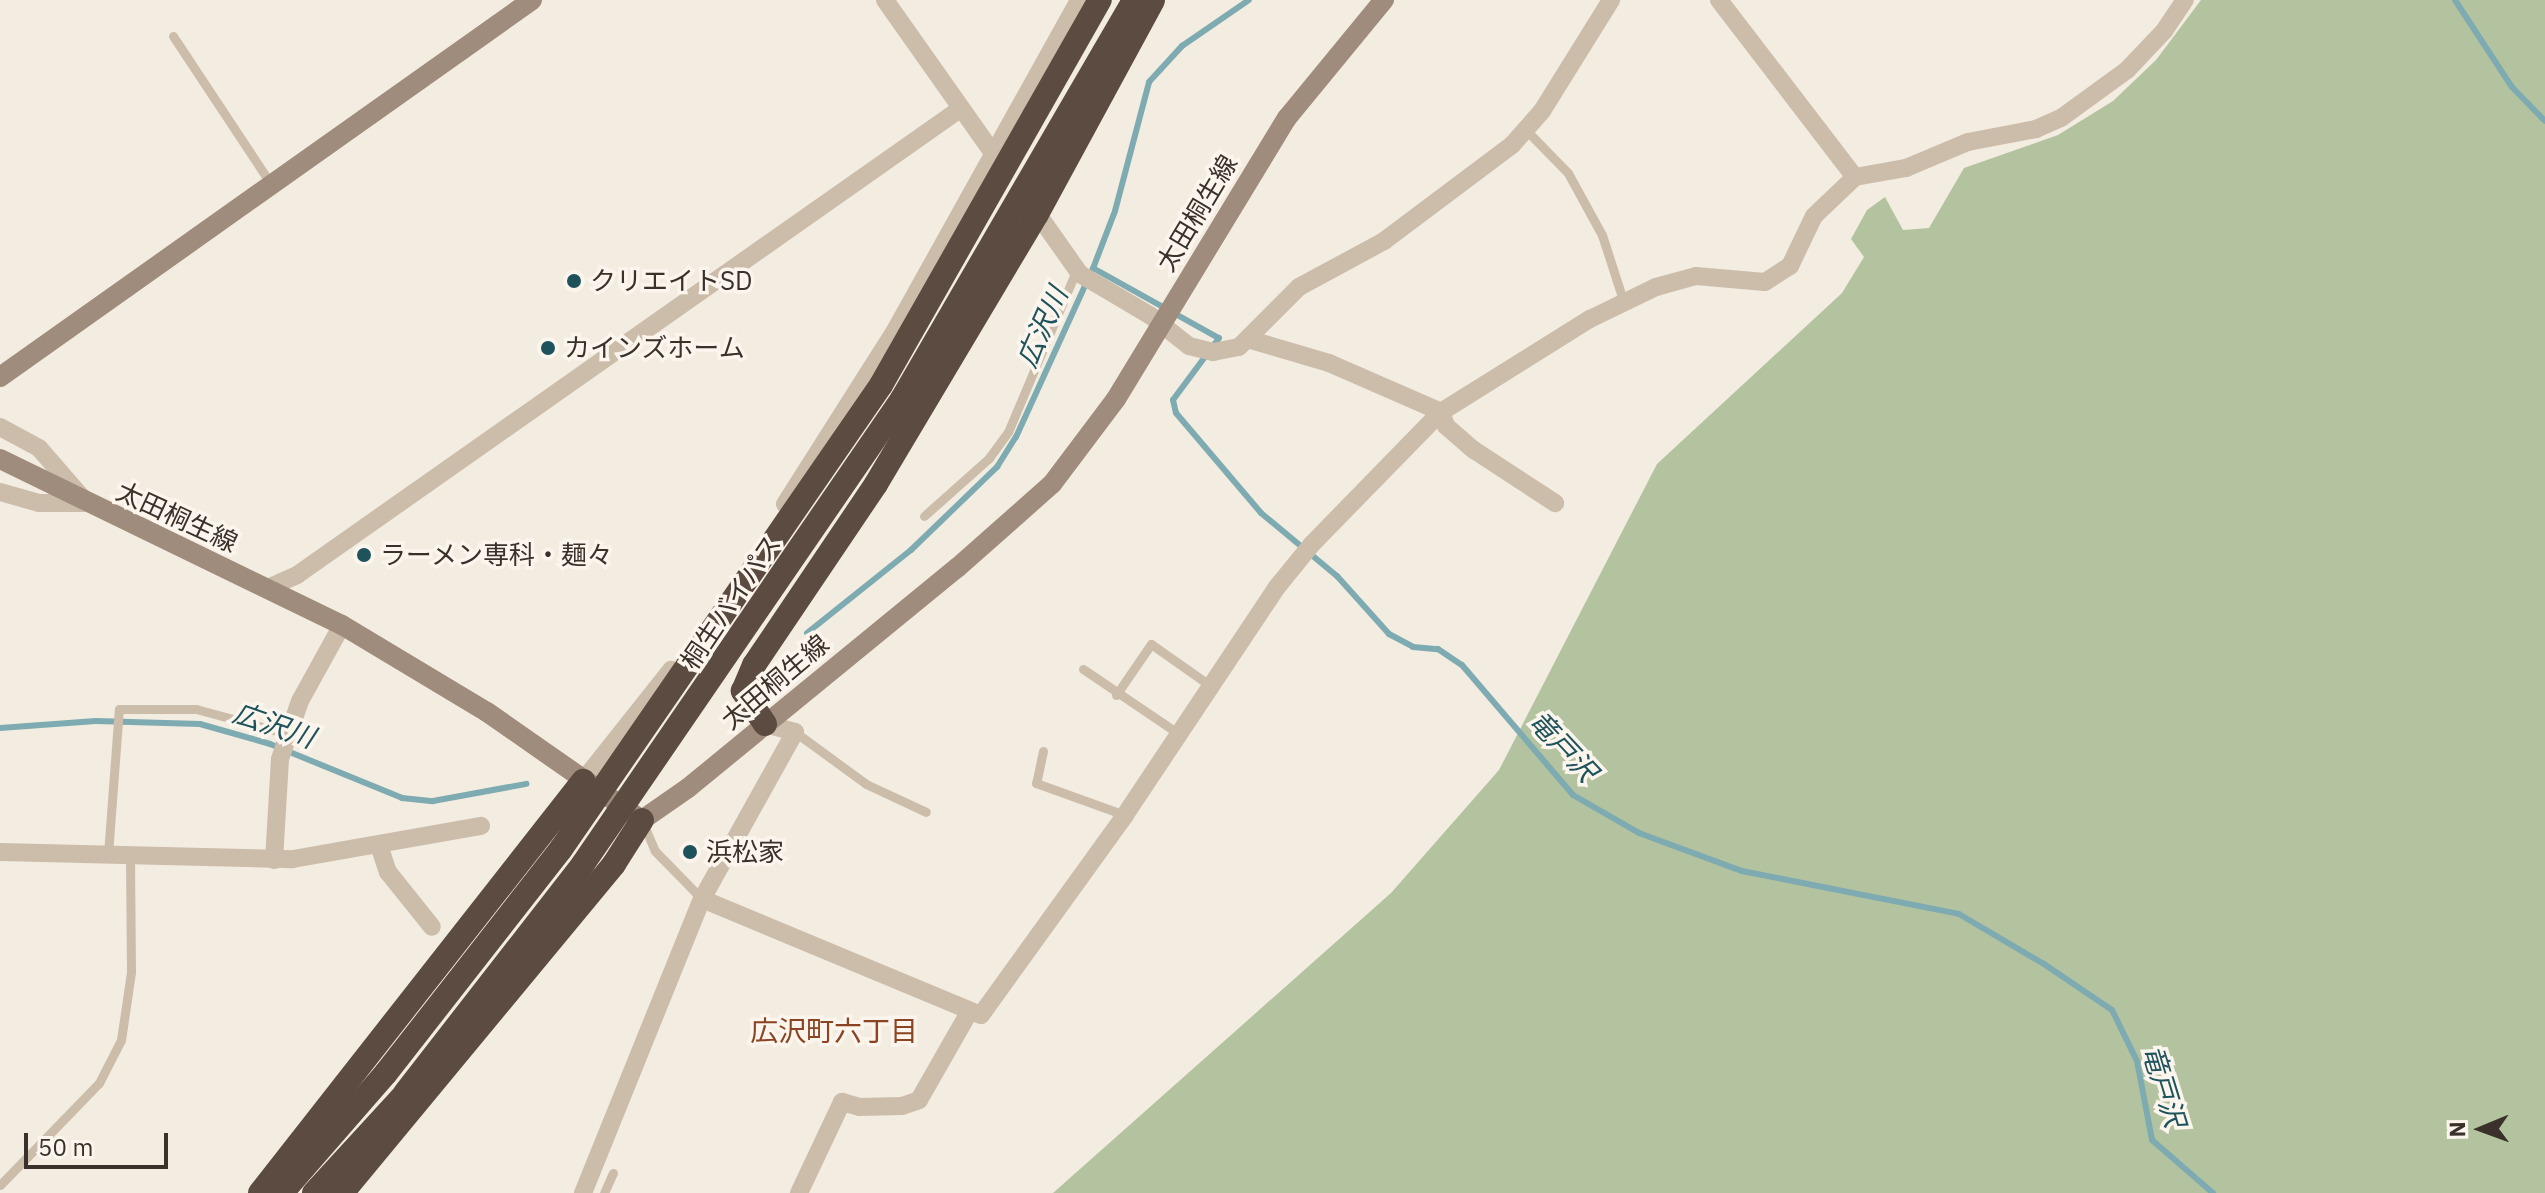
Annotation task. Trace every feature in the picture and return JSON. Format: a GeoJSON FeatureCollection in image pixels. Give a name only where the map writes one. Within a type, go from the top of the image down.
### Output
{"type":"FeatureCollection","features":[{"type":"Feature","properties":{"kind":"highway","name":"桐生バイパス"},"geometry":{"type":"LineString","coordinates":[[281,1193],[386,1073],[561,849],[881,385],[1100,0]]}},
{"type":"Feature","properties":{"kind":"highway","name":"桐生バイパス"},"geometry":{"type":"LineString","coordinates":[[314,1193],[405,1093],[583,864],[902,399],[1134,0]]}},
{"type":"Feature","properties":{"kind":"highway"},"geometry":{"type":"LineString","coordinates":[[765,724],[743,691],[754,665],[876,484],[1153,0]]}},
{"type":"Feature","properties":{"kind":"highway"},"geometry":{"type":"LineString","coordinates":[[260,1193],[583,781]]}},
{"type":"Feature","properties":{"kind":"highway"},"geometry":{"type":"LineString","coordinates":[[342,1193],[614,864],[642,820]]}},
{"type":"Feature","properties":{"kind":"main road"},"geometry":{"type":"LineString","coordinates":[[0,377],[532,0]]}},
{"type":"Feature","properties":{"kind":"main road","name":"太田桐生線"},"geometry":{"type":"LineString","coordinates":[[0,459],[342,625],[487,712],[642,820],[765,724],[1044,492],[1110,408],[1287,118],[1384,0]]}},
{"type":"Feature","properties":{"kind":"street"},"geometry":{"type":"LineString","coordinates":[[885,0],[995,156]]}},
{"type":"Feature","properties":{"kind":"street"},"geometry":{"type":"LineString","coordinates":[[583,781],[669,674],[790,497],[896,329],[995,156],[1079,0]]}},
{"type":"Feature","properties":{"kind":"street"},"geometry":{"type":"LineString","coordinates":[[1033,208],[1083,276],[1202,350],[1226,352],[1251,340],[1299,287],[1384,241],[1526,130],[1611,0]]}},
{"type":"Feature","properties":{"kind":"street"},"geometry":{"type":"LineString","coordinates":[[1719,0],[1855,177]]}},
{"type":"Feature","properties":{"kind":"street"},"geometry":{"type":"LineString","coordinates":[[702,899],[968,1014],[981,1015],[1125,815],[1208,684],[1312,544],[1441,412],[1623,300],[1696,276],[1765,282],[1790,266],[1814,216],[1855,177],[1906,168],[1968,142],[2036,129],[2061,118],[2127,70],[2164,31],[2185,0]]}},
{"type":"Feature","properties":{"kind":"street"},"geometry":{"type":"LineString","coordinates":[[268,588],[297,575],[960,109]]}},
{"type":"Feature","properties":{"kind":"street"},"geometry":{"type":"LineString","coordinates":[[1251,340],[1367,377],[1441,412],[1446,426],[1474,450],[1555,503]]}},
{"type":"Feature","properties":{"kind":"street"},"geometry":{"type":"LineString","coordinates":[[0,427],[39,448],[87,503]]}},
{"type":"Feature","properties":{"kind":"street"},"geometry":{"type":"LineString","coordinates":[[0,492],[39,503],[87,503]]}},
{"type":"Feature","properties":{"kind":"street"},"geometry":{"type":"LineString","coordinates":[[274,860],[280,759],[287,737],[342,625]]}},
{"type":"Feature","properties":{"kind":"street"},"geometry":{"type":"LineString","coordinates":[[583,1193],[702,899],[795,732],[765,724]]}},
{"type":"Feature","properties":{"kind":"street"},"geometry":{"type":"LineString","coordinates":[[0,852],[274,860],[481,826]]}},
{"type":"Feature","properties":{"kind":"street"},"geometry":{"type":"LineString","coordinates":[[379,845],[388,872],[432,927]]}},
{"type":"Feature","properties":{"kind":"street"},"geometry":{"type":"LineString","coordinates":[[799,1193],[842,1102],[859,1107],[919,1100],[968,1014]]}},
{"type":"Feature","properties":{"kind":"lane"},"geometry":{"type":"LineString","coordinates":[[173,36],[271,184]]}},
{"type":"Feature","properties":{"kind":"lane"},"geometry":{"type":"LineString","coordinates":[[1526,130],[1568,173],[1602,235],[1623,300]]}},
{"type":"Feature","properties":{"kind":"lane"},"geometry":{"type":"LineString","coordinates":[[924,516],[989,458],[1008,432],[1083,276]]}},
{"type":"Feature","properties":{"kind":"lane"},"geometry":{"type":"LineString","coordinates":[[1116,695],[1151,644],[1208,684]]}},
{"type":"Feature","properties":{"kind":"lane"},"geometry":{"type":"LineString","coordinates":[[1083,669],[1116,695],[1176,732]]}},
{"type":"Feature","properties":{"kind":"lane"},"geometry":{"type":"LineString","coordinates":[[108,854],[117,715],[131,707],[196,709],[287,737]]}},
{"type":"Feature","properties":{"kind":"lane"},"geometry":{"type":"LineString","coordinates":[[795,732],[866,784],[926,812]]}},
{"type":"Feature","properties":{"kind":"lane"},"geometry":{"type":"LineString","coordinates":[[1043,751],[1036,783],[1125,815]]}},
{"type":"Feature","properties":{"kind":"lane"},"geometry":{"type":"LineString","coordinates":[[642,820],[655,851],[702,899]]}},
{"type":"Feature","properties":{"kind":"lane"},"geometry":{"type":"LineString","coordinates":[[0,1185],[99,1083],[121,1040],[131,972],[130,855]]}},
{"type":"Feature","properties":{"kind":"lane"},"geometry":{"type":"LineString","coordinates":[[604,1193],[613,1173]]}},
{"type":"Feature","properties":{"kind":"green space"},"geometry":{"type":"Polygon","coordinates":[[[2201,0],[2545,0],[2545,1193],[1053,1193],[1391,893],[1499,770],[1657,464],[1842,293],[1864,257],[1851,239],[1867,210],[1885,197],[1903,230],[1929,228],[1964,168],[2058,135],[2113,101],[2156,60],[2201,0]]]}},
{"type":"Feature","properties":{"kind":"waterway","name":"広沢川"},"geometry":{"type":"LineString","coordinates":[[1092,271],[1115,211],[1149,82],[1182,46],[1249,0]]}},
{"type":"Feature","properties":{"kind":"waterway"},"geometry":{"type":"LineString","coordinates":[[2455,0],[2512,87],[2545,121]]}},
{"type":"Feature","properties":{"kind":"waterway","name":"竜戸沢"},"geometry":{"type":"LineString","coordinates":[[1093,268],[1219,338],[1173,400],[1176,413],[1261,513],[1337,576],[1389,634],[1413,647],[1438,649],[1462,665],[1573,795],[1639,833],[1742,871],[1959,914],[2044,964],[2112,1010],[2137,1061],[2152,1140],[2213,1193]]}},
{"type":"Feature","properties":{"kind":"waterway","name":"広沢川"},"geometry":{"type":"LineString","coordinates":[[807,633],[911,550],[997,467],[1016,437],[1087,281]]}},
{"type":"Feature","properties":{"kind":"waterway","name":"広沢川"},"geometry":{"type":"LineString","coordinates":[[0,728],[96,721],[200,724],[270,744],[402,798],[433,801],[526,784]]}},
{"type":"Feature","properties":{"kind":"place","name":"クリエイトSD"},"geometry":{"type":"Point","coordinates":[574,281]}},
{"type":"Feature","properties":{"kind":"place","name":"カインズホーム"},"geometry":{"type":"Point","coordinates":[548,348]}},
{"type":"Feature","properties":{"kind":"place","name":"ラーメン専科・麺々"},"geometry":{"type":"Point","coordinates":[364,555]}},
{"type":"Feature","properties":{"kind":"place","name":"浜松家"},"geometry":{"type":"Point","coordinates":[690,852]}},
{"type":"Feature","properties":{"kind":"district","name":"広沢町六丁目"},"geometry":{"type":"Point","coordinates":[834,1031]}}]}
